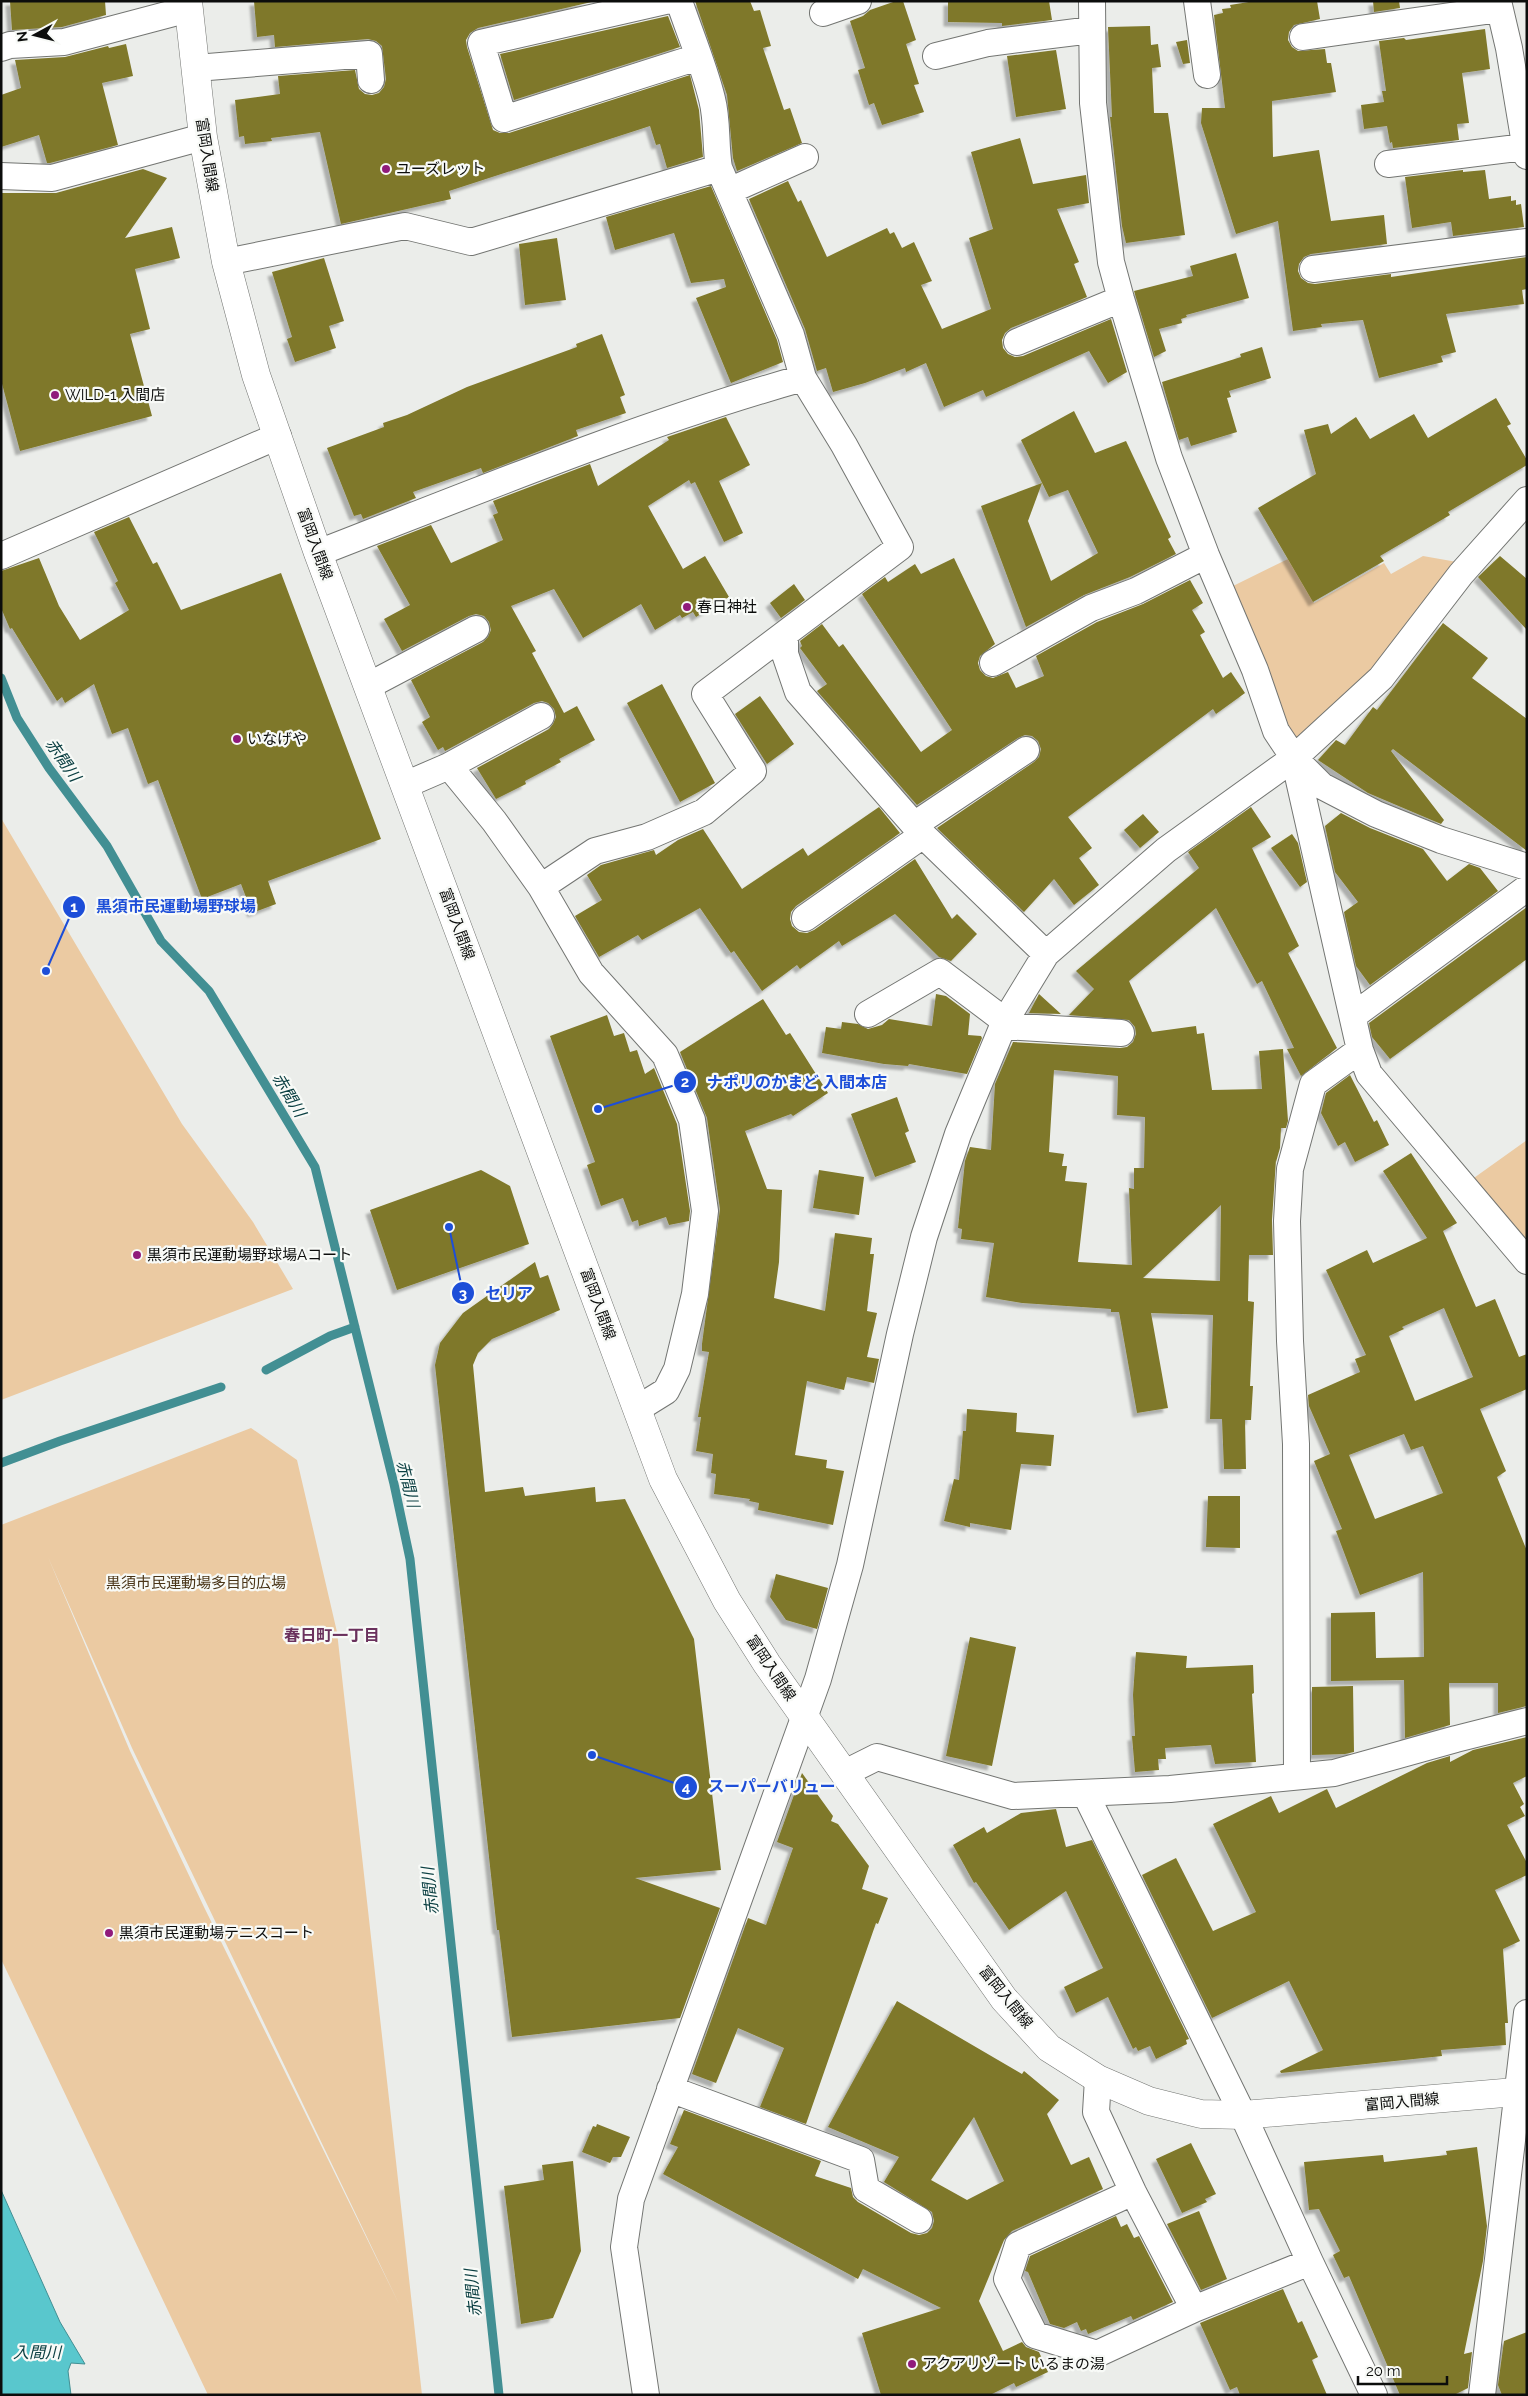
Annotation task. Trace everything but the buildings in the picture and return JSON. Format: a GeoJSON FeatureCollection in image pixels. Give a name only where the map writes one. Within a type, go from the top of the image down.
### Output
{"type":"FeatureCollection","features":[{"type":"Feature","properties":{"kind":"main road","name":"富岡入間線"},"geometry":{"type":"LineString","coordinates":[[189,5],[203,137],[226,262],[256,375],[318,553],[663,1478],[727,1602],[804,1718],[846,1773],[1004,1999],[1049,2048],[1098,2079],[1149,2101],[1201,2114],[1243,2115],[1521,2092]]}},
{"type":"Feature","properties":{"kind":"street"},"geometry":{"type":"LineString","coordinates":[[665,1],[481,43],[504,119],[698,57]]}},
{"type":"Feature","properties":{"kind":"street"},"geometry":{"type":"LineString","coordinates":[[541,887],[595,851],[647,837],[704,812],[753,771],[705,694],[900,547],[844,445],[803,378],[791,334],[724,179],[716,152],[717,124],[712,98],[679,1]]}},
{"type":"Feature","properties":{"kind":"street"},"geometry":{"type":"LineString","coordinates":[[823,13],[858,1]]}},
{"type":"Feature","properties":{"kind":"street"},"geometry":{"type":"LineString","coordinates":[[1092,1],[1093,103],[1111,262],[1168,458],[1206,555],[1255,670],[1276,730],[1294,758],[1322,786],[1376,814],[1441,840],[1527,867]]}},
{"type":"Feature","properties":{"kind":"street"},"geometry":{"type":"LineString","coordinates":[[1197,1],[1207,75]]}},
{"type":"Feature","properties":{"kind":"street"},"geometry":{"type":"LineString","coordinates":[[1,48],[10,45],[64,42],[189,5]]}},
{"type":"Feature","properties":{"kind":"street"},"geometry":{"type":"LineString","coordinates":[[1303,37],[1499,5],[1509,48],[1526,151],[1388,164]]}},
{"type":"Feature","properties":{"kind":"street"},"geometry":{"type":"LineString","coordinates":[[936,56],[988,43],[1092,30]]}},
{"type":"Feature","properties":{"kind":"street"},"geometry":{"type":"LineString","coordinates":[[196,68],[369,54],[371,80]]}},
{"type":"Feature","properties":{"kind":"street"},"geometry":{"type":"LineString","coordinates":[[1,176],[52,178],[203,137]]}},
{"type":"Feature","properties":{"kind":"street"},"geometry":{"type":"LineString","coordinates":[[226,262],[404,226],[471,242],[805,157]]}},
{"type":"Feature","properties":{"kind":"street"},"geometry":{"type":"LineString","coordinates":[[1313,269],[1527,242]]}},
{"type":"Feature","properties":{"kind":"street"},"geometry":{"type":"LineString","coordinates":[[1017,342],[1121,299]]}},
{"type":"Feature","properties":{"kind":"street"},"geometry":{"type":"LineString","coordinates":[[318,553],[646,427],[722,401],[803,378]]}},
{"type":"Feature","properties":{"kind":"street"},"geometry":{"type":"LineString","coordinates":[[1,556],[278,436]]}},
{"type":"Feature","properties":{"kind":"street"},"geometry":{"type":"LineString","coordinates":[[646,2395],[624,2247],[631,2199],[818,1679],[850,1565],[900,1334],[924,1237],[958,1134],[1003,1023],[1046,954],[1166,850],[1294,758],[1381,678],[1460,574],[1527,500]]}},
{"type":"Feature","properties":{"kind":"street"},"geometry":{"type":"LineString","coordinates":[[993,663],[1091,608],[1136,591],[1206,555]]}},
{"type":"Feature","properties":{"kind":"street"},"geometry":{"type":"LineString","coordinates":[[368,686],[476,629]]}},
{"type":"Feature","properties":{"kind":"street"},"geometry":{"type":"LineString","coordinates":[[784,635],[785,654],[798,692],[919,830],[1046,954]]}},
{"type":"Feature","properties":{"kind":"street"},"geometry":{"type":"LineString","coordinates":[[405,784],[448,766],[541,716]]}},
{"type":"Feature","properties":{"kind":"street"},"geometry":{"type":"LineString","coordinates":[[805,918],[1026,750]]}},
{"type":"Feature","properties":{"kind":"street"},"geometry":{"type":"LineString","coordinates":[[1294,758],[1360,1050],[1369,1074],[1527,1260]]}},
{"type":"Feature","properties":{"kind":"street"},"geometry":{"type":"LineString","coordinates":[[448,766],[494,821],[541,887],[592,973],[665,1056],[692,1120],[704,1211],[695,1294],[677,1369],[666,1391],[637,1409]]}},
{"type":"Feature","properties":{"kind":"street"},"geometry":{"type":"LineString","coordinates":[[1353,1016],[1527,888]]}},
{"type":"Feature","properties":{"kind":"street"},"geometry":{"type":"LineString","coordinates":[[868,1014],[940,972],[1003,1023],[1121,1033]]}},
{"type":"Feature","properties":{"kind":"street"},"geometry":{"type":"LineString","coordinates":[[1297,1776],[1296,1444],[1290,1341],[1287,1221],[1290,1169],[1313,1084],[1360,1050]]}},
{"type":"Feature","properties":{"kind":"street"},"geometry":{"type":"LineString","coordinates":[[846,1773],[877,1758],[1014,1796],[1170,1789],[1334,1773],[1456,1738],[1527,1721]]}},
{"type":"Feature","properties":{"kind":"street"},"geometry":{"type":"LineString","coordinates":[[1086,1793],[1243,2115],[1310,2262],[1374,2395]]}},
{"type":"Feature","properties":{"kind":"street"},"geometry":{"type":"LineString","coordinates":[[1482,2395],[1514,2126],[1521,2092],[1527,2013]]}},
{"type":"Feature","properties":{"kind":"street"},"geometry":{"type":"LineString","coordinates":[[1098,2079],[1096,2112],[1133,2192],[1194,2309]]}},
{"type":"Feature","properties":{"kind":"street"},"geometry":{"type":"LineString","coordinates":[[670,2089],[861,2160],[866,2189],[919,2220]]}},
{"type":"Feature","properties":{"kind":"street"},"geometry":{"type":"LineString","coordinates":[[1133,2192],[1018,2245],[1007,2280],[1035,2335],[1097,2354],[1194,2309],[1310,2262]]}},
{"type":"Feature","properties":{"kind":"green space"},"geometry":{"type":"Polygon","coordinates":[[[1423,556],[1457,562],[1378,667],[1299,738],[1290,738],[1231,587],[1288,559],[1314,603],[1384,563],[1391,574],[1423,556]]]}},
{"type":"Feature","properties":{"kind":"green space","name":"黒須市民運動場野球場Aコート"},"geometry":{"type":"Polygon","coordinates":[[[1,818],[182,1124],[253,1222],[293,1289],[1,1400],[1,818]]]}},
{"type":"Feature","properties":{"kind":"green space"},"geometry":{"type":"Polygon","coordinates":[[[1527,1140],[1527,1249],[1471,1180],[1527,1140]]]}},
{"type":"Feature","properties":{"kind":"green space","name":"黒須市民運動場多目的広場"},"geometry":{"type":"Polygon","coordinates":[[[251,1428],[297,1460],[337,1632],[422,2395],[208,2395],[1,1959],[1,1525],[251,1428]],[[48,1557],[130,1751],[204,1907],[400,2306],[132,1748],[48,1557]]]}},
{"type":"Feature","properties":{"kind":"water","name":"入間川"},"geometry":{"type":"Polygon","coordinates":[[[1,2190],[60,2322],[85,2364],[71,2363],[68,2371],[71,2395],[1,2395],[1,2190]]]}},
{"type":"Feature","properties":{"kind":"waterway","name":"赤間川"},"geometry":{"type":"LineString","coordinates":[[1,678],[17,718],[49,768],[107,846],[161,941],[209,991],[315,1167],[394,1484],[410,1559],[499,2395]]}},
{"type":"Feature","properties":{"kind":"waterway"},"geometry":{"type":"LineString","coordinates":[[266,1370],[330,1336],[355,1327]]}},
{"type":"Feature","properties":{"kind":"waterway"},"geometry":{"type":"LineString","coordinates":[[1,1463],[60,1441],[221,1387]]}},
{"type":"Feature","properties":{"kind":"place","name":"ユーズレット"},"geometry":{"type":"Point","coordinates":[386,169]}},
{"type":"Feature","properties":{"kind":"place","name":"WILD-1 入間店"},"geometry":{"type":"Point","coordinates":[55,395]}},
{"type":"Feature","properties":{"kind":"place","name":"春日神社"},"geometry":{"type":"Point","coordinates":[687,607]}},
{"type":"Feature","properties":{"kind":"place","name":"いなげや"},"geometry":{"type":"Point","coordinates":[237,739]}},
{"type":"Feature","properties":{"kind":"place","name":"黒須市民運動場野球場"},"geometry":{"type":"Point","coordinates":[46,971]}},
{"type":"Feature","properties":{"kind":"place","name":"ナポリのかまど 入間本店"},"geometry":{"type":"Point","coordinates":[598,1109]}},
{"type":"Feature","properties":{"kind":"place","name":"セリア"},"geometry":{"type":"Point","coordinates":[449,1227]}},
{"type":"Feature","properties":{"kind":"place","name":"黒須市民運動場野球場Aコート"},"geometry":{"type":"Point","coordinates":[137,1255]}},
{"type":"Feature","properties":{"kind":"place","name":"スーパーバリュー"},"geometry":{"type":"Point","coordinates":[592,1755]}},
{"type":"Feature","properties":{"kind":"place","name":"黒須市民運動場テニスコート"},"geometry":{"type":"Point","coordinates":[109,1933]}},
{"type":"Feature","properties":{"kind":"place","name":"アクアリゾート いるまの湯"},"geometry":{"type":"Point","coordinates":[912,2364]}},
{"type":"Feature","properties":{"kind":"district","name":"春日町一丁目"},"geometry":{"type":"Point","coordinates":[332,1635]}}]}
